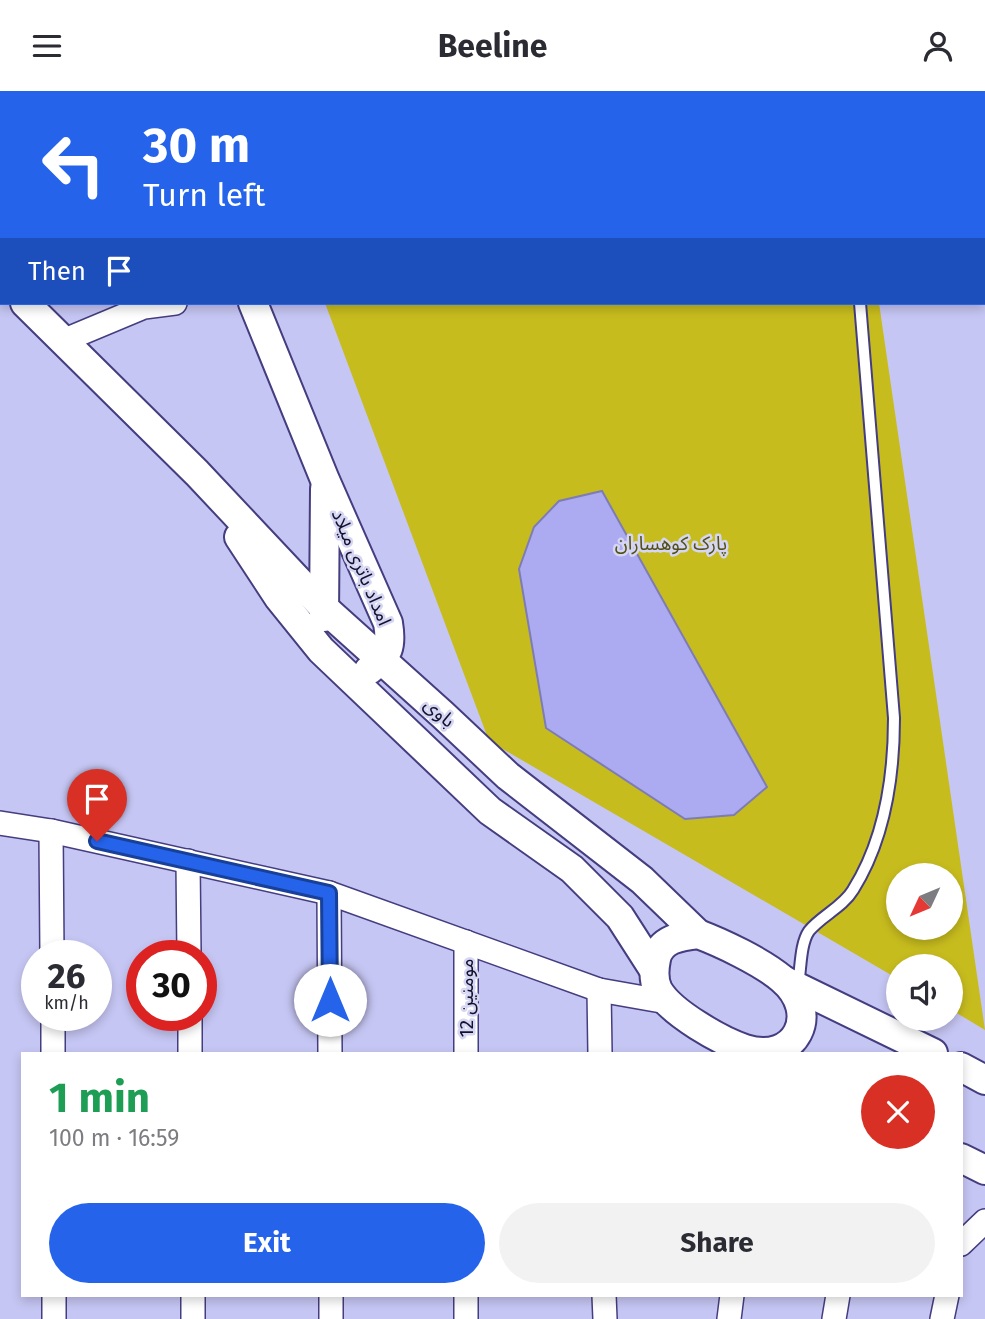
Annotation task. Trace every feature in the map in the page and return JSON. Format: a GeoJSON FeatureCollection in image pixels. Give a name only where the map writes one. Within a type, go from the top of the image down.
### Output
{"type":"FeatureCollection","features":[{"type":"Feature","properties":{"kind":"street","name":"باوی"},"geometry":{"type":"LineString","coordinates":[[27,305],[197,473],[324,608],[508,776],[642,880],[698,934]]}},
{"type":"Feature","properties":{"kind":"street"},"geometry":{"type":"LineString","coordinates":[[65,340],[144,307],[160,305]]}},
{"type":"Feature","properties":{"kind":"street","name":"امداد باتری میلاد"},"geometry":{"type":"LineString","coordinates":[[254,305],[325,480],[388,623],[391,644],[382,660]]}},
{"type":"Feature","properties":{"kind":"street","name":"باوی"},"geometry":{"type":"LineString","coordinates":[[197,473],[279,598],[321,650],[490,811],[572,869],[620,917],[654,971],[657,989],[667,1002]]}},
{"type":"Feature","properties":{"kind":"street","name":"امداد باتری میلاد"},"geometry":{"type":"LineString","coordinates":[[321,650],[325,480]]}},
{"type":"Feature","properties":{"kind":"street"},"geometry":{"type":"LineString","coordinates":[[354,682],[382,660]]}},
{"type":"Feature","properties":{"kind":"street"},"geometry":{"type":"LineString","coordinates":[[0,823],[51,831],[329,893],[599,990],[667,1002],[727,1043],[754,1052]]}},
{"type":"Feature","properties":{"kind":"street"},"geometry":{"type":"LineString","coordinates":[[51,831],[52,940]]}},
{"type":"Feature","properties":{"kind":"street"},"geometry":{"type":"LineString","coordinates":[[188,861],[189,940]]}},
{"type":"Feature","properties":{"kind":"street"},"geometry":{"type":"LineString","coordinates":[[329,893],[330,1052]]}},
{"type":"Feature","properties":{"kind":"street"},"geometry":{"type":"LineString","coordinates":[[654,971],[657,952],[674,937],[698,934],[723,944],[790,983],[931,1052]]}},
{"type":"Feature","properties":{"kind":"street","name":"مومنین 12"},"geometry":{"type":"LineString","coordinates":[[466,942],[466,1052]]}},
{"type":"Feature","properties":{"kind":"street"},"geometry":{"type":"LineString","coordinates":[[763,1052],[782,1049],[795,1038],[803,1020],[799,1001],[790,983]]}},
{"type":"Feature","properties":{"kind":"street"},"geometry":{"type":"LineString","coordinates":[[599,990],[600,1052]]}},
{"type":"Feature","properties":{"kind":"street"},"geometry":{"type":"LineString","coordinates":[[52,1031],[53,1052]]}},
{"type":"Feature","properties":{"kind":"street"},"geometry":{"type":"LineString","coordinates":[[190,1031],[190,1052]]}},
{"type":"Feature","properties":{"kind":"street"},"geometry":{"type":"LineString","coordinates":[[963,1068],[985,1080]]}},
{"type":"Feature","properties":{"kind":"street"},"geometry":{"type":"LineString","coordinates":[[963,1160],[985,1170]]}},
{"type":"Feature","properties":{"kind":"street"},"geometry":{"type":"LineString","coordinates":[[963,1242],[985,1221]]}},
{"type":"Feature","properties":{"kind":"street"},"geometry":{"type":"LineString","coordinates":[[54,1297],[54,1319]]}},
{"type":"Feature","properties":{"kind":"street"},"geometry":{"type":"LineString","coordinates":[[193,1297],[193,1319]]}},
{"type":"Feature","properties":{"kind":"street"},"geometry":{"type":"LineString","coordinates":[[331,1297],[331,1319]]}},
{"type":"Feature","properties":{"kind":"street"},"geometry":{"type":"LineString","coordinates":[[466,1297],[466,1319]]}},
{"type":"Feature","properties":{"kind":"street"},"geometry":{"type":"LineString","coordinates":[[604,1297],[605,1319]]}},
{"type":"Feature","properties":{"kind":"street"},"geometry":{"type":"LineString","coordinates":[[729,1319],[732,1297]]}},
{"type":"Feature","properties":{"kind":"street"},"geometry":{"type":"LineString","coordinates":[[834,1319],[838,1297]]}},
{"type":"Feature","properties":{"kind":"street"},"geometry":{"type":"LineString","coordinates":[[942,1319],[947,1297]]}},
{"type":"Feature","properties":{"kind":"lane"},"geometry":{"type":"LineString","coordinates":[[790,983],[809,931],[852,893],[885,818],[894,750],[893,705],[860,305]]}},
{"type":"Feature","properties":{"kind":"green space","name":"پارک کوهساران"},"geometry":{"type":"Polygon","coordinates":[[[326,305],[879,305],[961,863],[886,863],[886,940],[963,940],[963,879],[985,1030],[963,1017],[963,954],[886,954],[886,972],[489,741],[326,305]]]}},
{"type":"Feature","properties":{"kind":"water"},"geometry":{"type":"Polygon","coordinates":[[[602,491],[767,787],[734,815],[685,819],[546,728],[519,569],[534,527],[559,501],[602,491]]]}},
{"type":"Feature","properties":{"kind":"route"},"geometry":{"type":"LineString","coordinates":[[97,841],[329,893],[330,1000]]}}]}
